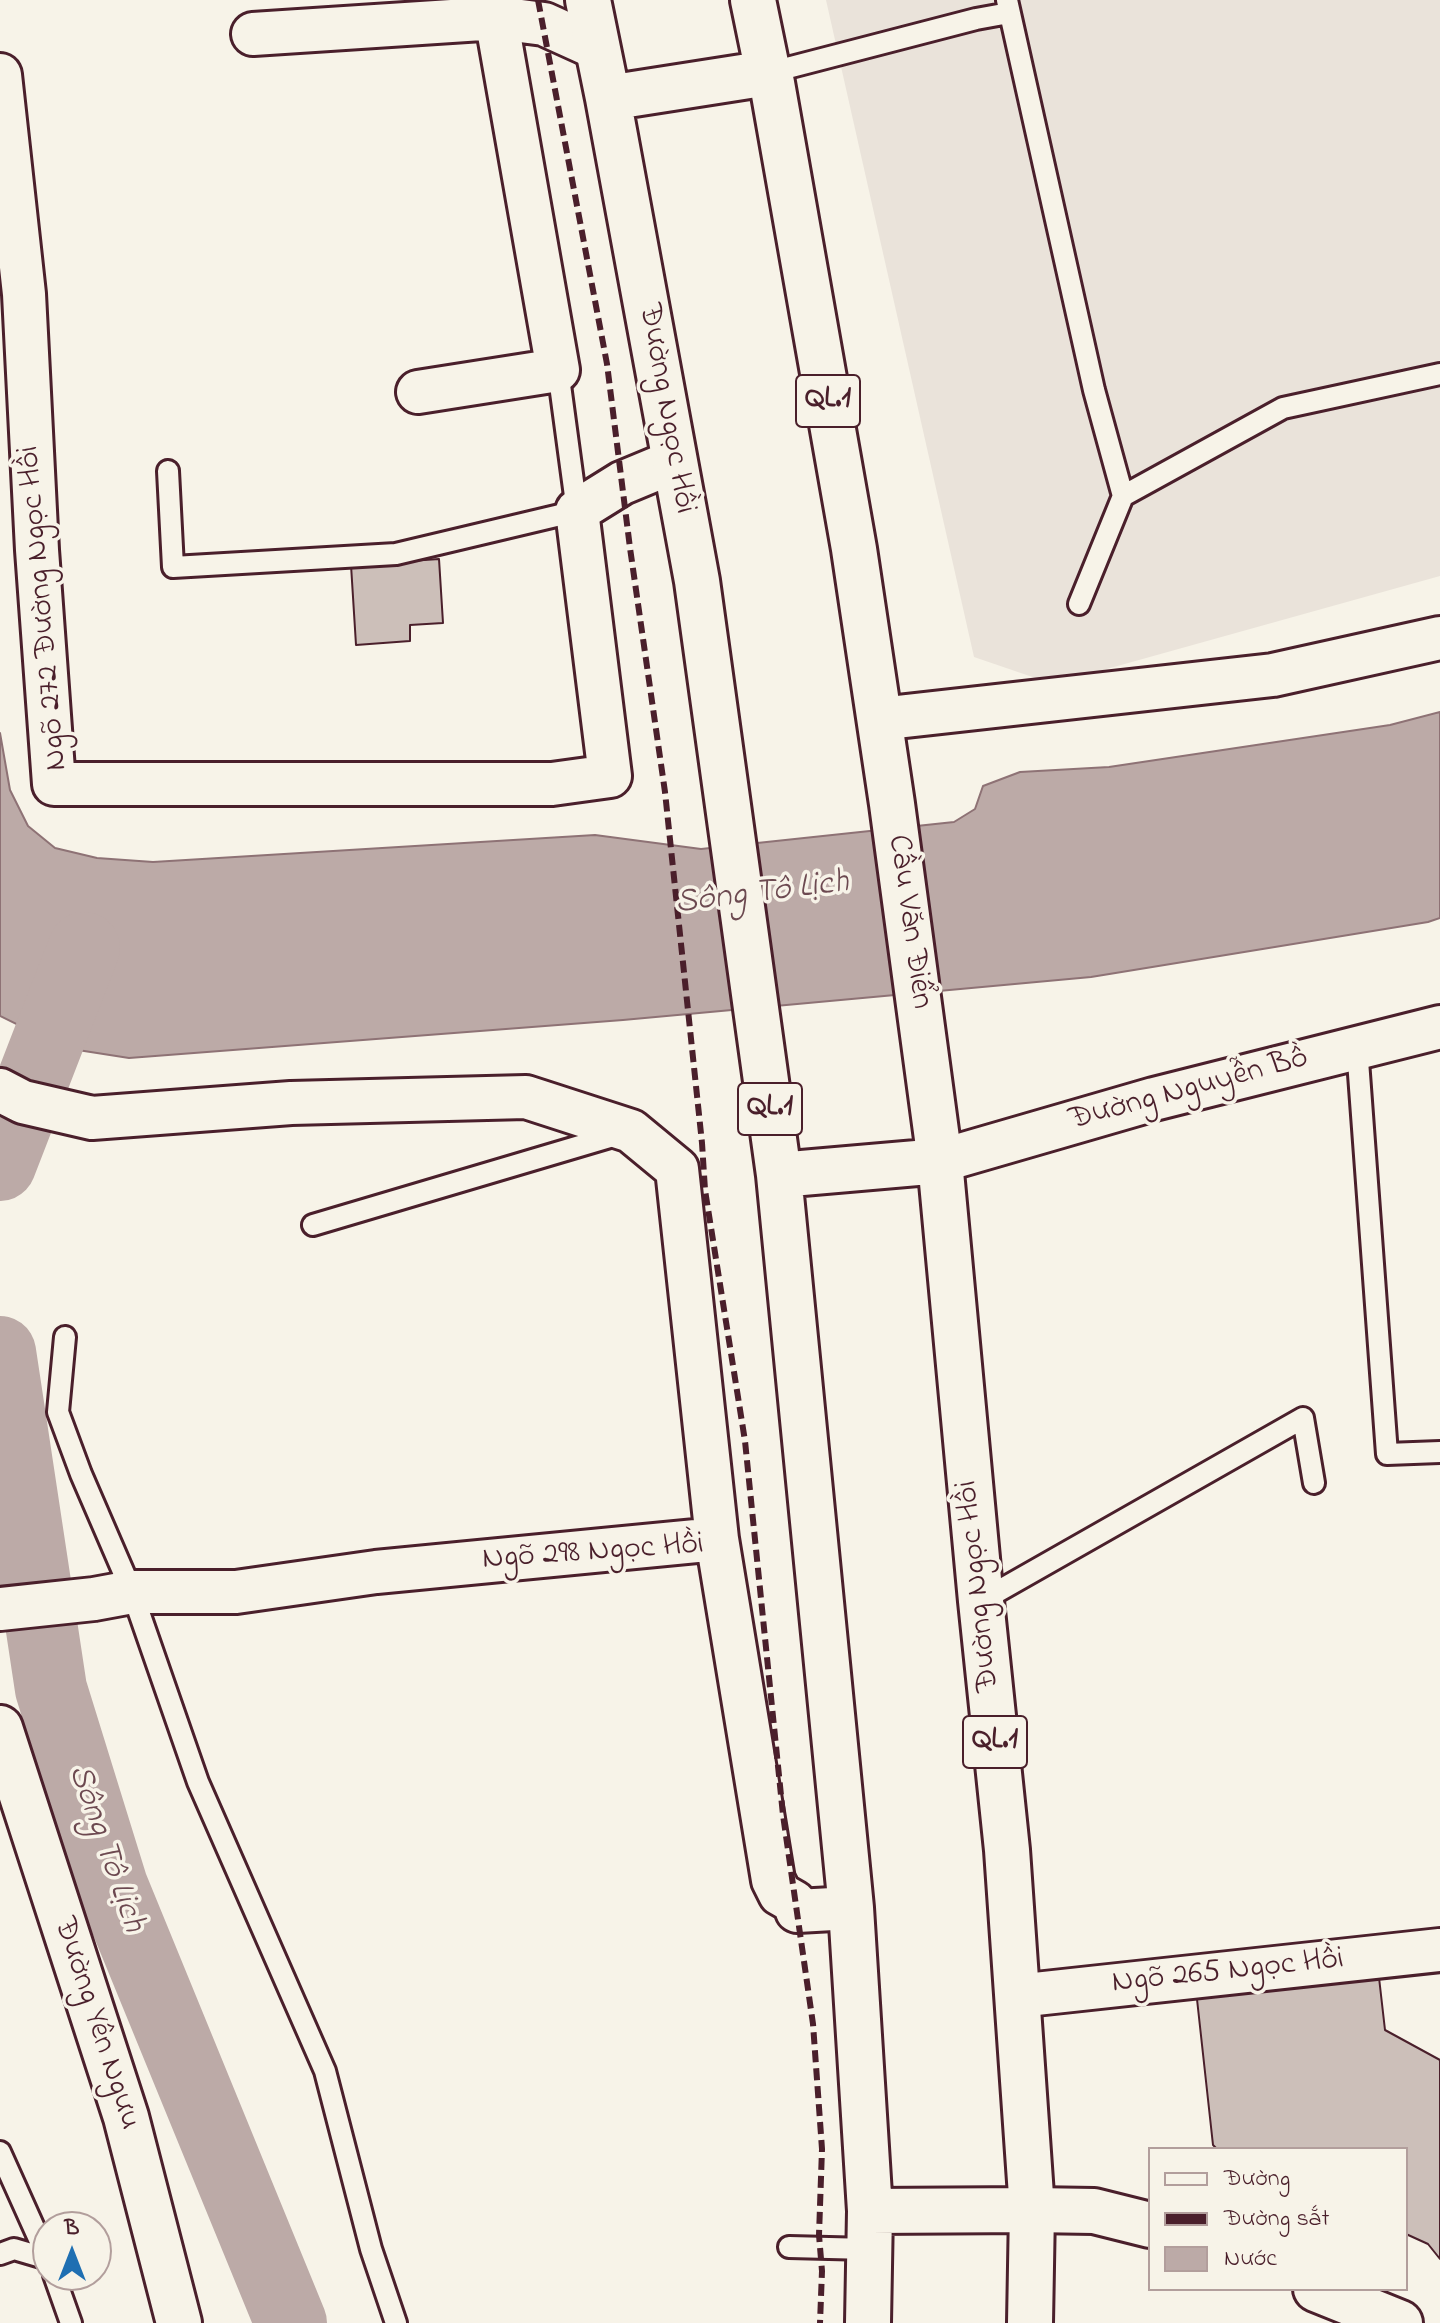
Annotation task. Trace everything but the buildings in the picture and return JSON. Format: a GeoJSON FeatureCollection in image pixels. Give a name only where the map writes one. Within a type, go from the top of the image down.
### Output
{"type":"FeatureCollection","features":[{"type":"Feature","properties":{"kind":"main road","name":"Đường Ngọc Hồi"},"geometry":{"type":"LineString","coordinates":[[588,0],[697,581],[779,1175]]}},
{"type":"Feature","properties":{"kind":"main road","name":"QL.1"},"geometry":{"type":"LineString","coordinates":[[753,0],[772,83],[852,533],[879,719]]}},
{"type":"Feature","properties":{"kind":"main road"},"geometry":{"type":"LineString","coordinates":[[608,98],[768,73]]}},
{"type":"Feature","properties":{"kind":"main road","name":"Cầu Văn Điển"},"geometry":{"type":"LineString","coordinates":[[879,719],[924,1041]]}},
{"type":"Feature","properties":{"kind":"main road","name":"Đường Ngọc Hồi"},"geometry":{"type":"LineString","coordinates":[[924,1041],[940,1161],[1007,1850],[1032,2210],[1030,2323]]}},
{"type":"Feature","properties":{"kind":"main road"},"geometry":{"type":"LineString","coordinates":[[779,1175],[940,1161]]}},
{"type":"Feature","properties":{"kind":"main road","name":"QL.1"},"geometry":{"type":"LineString","coordinates":[[779,1175],[851,1908],[870,2230],[868,2323]]}},
{"type":"Feature","properties":{"kind":"main road","name":"Đường Yên Ngưu"},"geometry":{"type":"LineString","coordinates":[[0,1728],[126,2117],[179,2323]]}},
{"type":"Feature","properties":{"kind":"main road"},"geometry":{"type":"LineString","coordinates":[[870,2230],[1032,2210],[1094,2211],[1148,2224]]}},
{"type":"Feature","properties":{"kind":"main road"},"geometry":{"type":"LineString","coordinates":[[1321,2291],[1400,2323]]}},
{"type":"Feature","properties":{"kind":"street"},"geometry":{"type":"LineString","coordinates":[[418,392],[558,370],[495,9]]}},
{"type":"Feature","properties":{"kind":"street"},"geometry":{"type":"LineString","coordinates":[[253,34],[495,9],[544,24],[597,48]]}},
{"type":"Feature","properties":{"kind":"street","name":"Ngõ 272 Đường Ngọc Hồi"},"geometry":{"type":"LineString","coordinates":[[0,75],[24,294],[37,550],[54,784],[552,784],[610,776],[577,511]]}},
{"type":"Feature","properties":{"kind":"street"},"geometry":{"type":"LineString","coordinates":[[577,511],[622,483],[675,461]]}},
{"type":"Feature","properties":{"kind":"street"},"geometry":{"type":"LineString","coordinates":[[879,719],[1273,675],[1440,638]]}},
{"type":"Feature","properties":{"kind":"street","name":"Đường Nguyễn Bồ"},"geometry":{"type":"LineString","coordinates":[[940,1161],[1154,1099],[1440,1027]]}},
{"type":"Feature","properties":{"kind":"street"},"geometry":{"type":"LineString","coordinates":[[0,1090],[23,1102],[92,1118],[291,1103],[526,1097],[631,1131],[677,1169],[717,1539]]}},
{"type":"Feature","properties":{"kind":"street","name":"Ngõ 298 Ngọc Hồi"},"geometry":{"type":"LineString","coordinates":[[2,1608],[113,1595],[236,1592],[376,1572],[717,1539],[773,1880],[780,1894],[794,1902],[797,1911],[851,1908]]}},
{"type":"Feature","properties":{"kind":"street","name":"Ngõ 265 Ngọc Hồi"},"geometry":{"type":"LineString","coordinates":[[1017,1996],[1440,1950]]}},
{"type":"Feature","properties":{"kind":"lane"},"geometry":{"type":"LineString","coordinates":[[768,73],[976,19],[1008,6],[1094,390],[1123,496],[1079,604]]}},
{"type":"Feature","properties":{"kind":"lane"},"geometry":{"type":"LineString","coordinates":[[168,471],[173,567],[396,554],[577,511],[558,370]]}},
{"type":"Feature","properties":{"kind":"lane"},"geometry":{"type":"LineString","coordinates":[[1123,496],[1283,408],[1440,374]]}},
{"type":"Feature","properties":{"kind":"lane"},"geometry":{"type":"LineString","coordinates":[[1357,1047],[1387,1454],[1440,1452]]}},
{"type":"Feature","properties":{"kind":"lane"},"geometry":{"type":"LineString","coordinates":[[313,1225],[631,1131]]}},
{"type":"Feature","properties":{"kind":"lane"},"geometry":{"type":"LineString","coordinates":[[65,1337],[58,1412],[81,1474],[113,1595],[325,2071],[371,2249],[396,2323]]}},
{"type":"Feature","properties":{"kind":"lane"},"geometry":{"type":"LineString","coordinates":[[981,1601],[1303,1418],[1314,1483]]}},
{"type":"Feature","properties":{"kind":"lane"},"geometry":{"type":"LineString","coordinates":[[0,2152],[32,2223]]}},
{"type":"Feature","properties":{"kind":"lane"},"geometry":{"type":"LineString","coordinates":[[789,2247],[870,2230]]}},
{"type":"Feature","properties":{"kind":"lane"},"geometry":{"type":"LineString","coordinates":[[0,2254],[14,2249],[32,2254]]}},
{"type":"Feature","properties":{"kind":"lane"},"geometry":{"type":"LineString","coordinates":[[60,2291],[71,2323]]}},
{"type":"Feature","properties":{"kind":"shaded area"},"geometry":{"type":"Polygon","coordinates":[[[826,0],[1440,0],[1440,576],[1053,684],[974,657],[826,0]]]}},
{"type":"Feature","properties":{"kind":"water"},"geometry":{"type":"Polygon","coordinates":[[[1440,712],[1440,918],[1428,922],[1091,977],[623,1020],[129,1058],[65,1048],[0,1016],[0,733],[10,790],[28,826],[55,848],[97,858],[153,862],[595,835],[701,849],[954,822],[975,809],[983,786],[1020,772],[1109,767],[1390,725],[1440,712]]]}},
{"type":"Feature","properties":{"kind":"waterway","name":"Sông Tô Lịch"},"geometry":{"type":"LineString","coordinates":[[0,1165],[84,948]]}},
{"type":"Feature","properties":{"kind":"waterway","name":"Sông Tô Lịch"},"geometry":{"type":"LineString","coordinates":[[0,1352],[51,1689],[112,1886],[291,2323]]}},
{"type":"Feature","properties":{"kind":"railway"},"geometry":{"type":"LineString","coordinates":[[538,0],[607,364],[665,792],[705,1190],[745,1441],[783,1815],[813,2024],[822,2149],[820,2323]]}}]}
